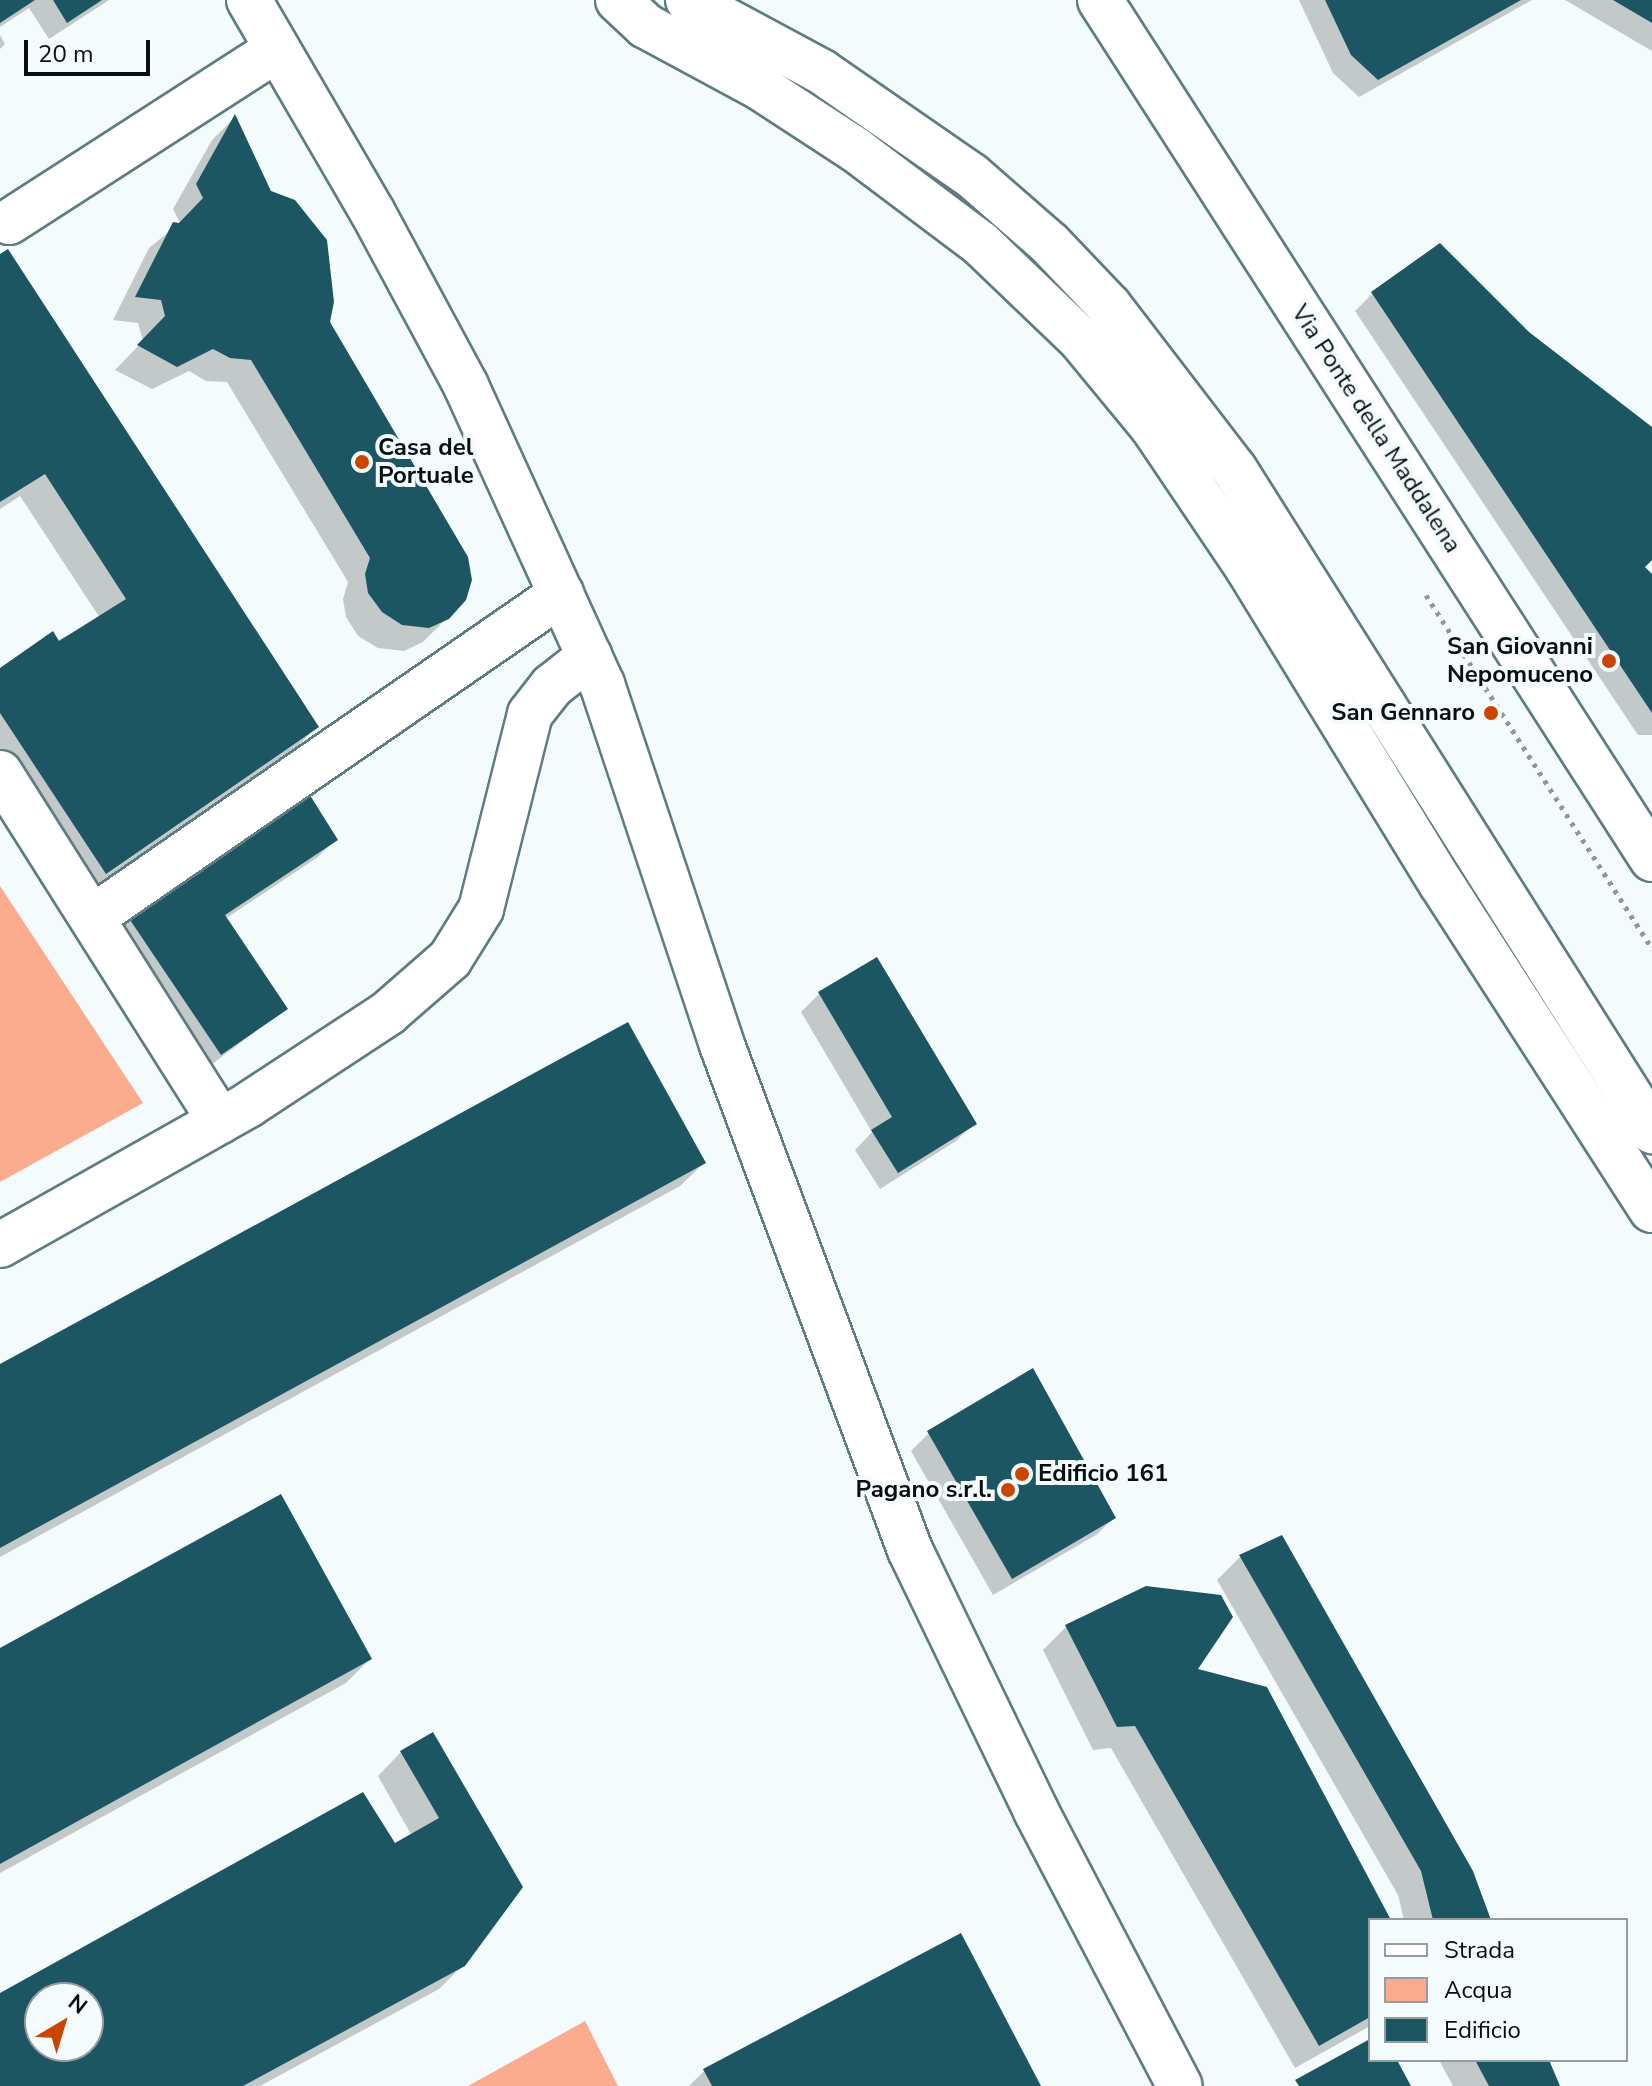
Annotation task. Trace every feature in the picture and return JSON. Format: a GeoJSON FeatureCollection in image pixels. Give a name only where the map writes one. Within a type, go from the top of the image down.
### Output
{"type":"FeatureCollection","features":[{"type":"Feature","properties":{"kind":"street"},"geometry":{"type":"LineString","coordinates":[[249,0],[466,386],[590,656],[722,1045],[910,1550],[1036,1811],[1180,2086]]}},
{"type":"Feature","properties":{"kind":"street"},"geometry":{"type":"LineString","coordinates":[[618,0],[646,26],[761,88],[856,150],[980,243],[1081,340],[1152,426],[1249,570],[1441,883],[1652,1210]]}},
{"type":"Feature","properties":{"kind":"street"},"geometry":{"type":"LineString","coordinates":[[688,0],[822,72],[971,175],[1049,243],[1109,306],[1235,470],[1652,1131]]}},
{"type":"Feature","properties":{"kind":"street","name":"Via Ponte della Maddalena"},"geometry":{"type":"LineString","coordinates":[[1100,0],[1652,859]]}},
{"type":"Feature","properties":{"kind":"street"},"geometry":{"type":"LineString","coordinates":[[9,222],[277,49]]}},
{"type":"Feature","properties":{"kind":"street"},"geometry":{"type":"LineString","coordinates":[[93,917],[561,594]]}},
{"type":"Feature","properties":{"kind":"street"},"geometry":{"type":"LineString","coordinates":[[0,1245],[220,1121],[388,1013],[450,959],[481,909],[530,714],[552,686],[590,656]]}},
{"type":"Feature","properties":{"kind":"street"},"geometry":{"type":"LineString","coordinates":[[0,773],[220,1121]]}},
{"type":"Feature","properties":{"kind":"water"},"geometry":{"type":"Polygon","coordinates":[[[0,886],[143,1103],[0,1182],[0,886]]]}},
{"type":"Feature","properties":{"kind":"water"},"geometry":{"type":"Polygon","coordinates":[[[585,2021],[618,2086],[468,2086],[585,2021]]]}},
{"type":"Feature","properties":{"kind":"building"},"geometry":{"type":"Polygon","coordinates":[[[0,0],[35,0],[0,23],[0,0]]]}},
{"type":"Feature","properties":{"kind":"building"},"geometry":{"type":"Polygon","coordinates":[[[53,0],[102,0],[67,23],[53,0]]]}},
{"type":"Feature","properties":{"kind":"building"},"geometry":{"type":"Polygon","coordinates":[[[1325,0],[1521,0],[1378,80],[1351,55],[1325,0]]]}},
{"type":"Feature","properties":{"kind":"building"},"geometry":{"type":"Polygon","coordinates":[[[1613,0],[1652,0],[1652,23],[1613,0]]]}},
{"type":"Feature","properties":{"kind":"building","name":"Casa del Portuale"},"geometry":{"type":"Polygon","coordinates":[[[235,114],[271,191],[295,200],[327,240],[334,302],[330,322],[468,557],[472,580],[466,600],[449,619],[429,628],[402,625],[382,612],[368,593],[365,574],[370,558],[251,360],[230,358],[213,349],[177,367],[137,345],[165,316],[161,300],[135,297],[173,222],[179,223],[203,198],[196,184],[235,114]]]}},
{"type":"Feature","properties":{"kind":"building"},"geometry":{"type":"Polygon","coordinates":[[[1440,243],[1529,332],[1652,427],[1652,560],[1645,567],[1652,574],[1652,713],[1371,292],[1440,243]]]}},
{"type":"Feature","properties":{"kind":"building"},"geometry":{"type":"Polygon","coordinates":[[[8,249],[319,727],[106,874],[0,713],[0,668],[53,631],[59,641],[126,599],[45,474],[0,502],[0,254],[8,249]]]}},
{"type":"Feature","properties":{"kind":"building"},"geometry":{"type":"Polygon","coordinates":[[[303,784],[338,840],[225,915],[288,1009],[221,1055],[122,908],[303,784]]]}},
{"type":"Feature","properties":{"kind":"building"},"geometry":{"type":"Polygon","coordinates":[[[877,957],[977,1124],[898,1173],[871,1130],[892,1117],[818,992],[877,957]]]}},
{"type":"Feature","properties":{"kind":"building"},"geometry":{"type":"Polygon","coordinates":[[[628,1022],[706,1163],[0,1548],[0,1364],[628,1022]]]}},
{"type":"Feature","properties":{"kind":"building","name":"Edificio 161"},"geometry":{"type":"Polygon","coordinates":[[[1033,1368],[1116,1518],[1012,1579],[927,1431],[1033,1368]]]}},
{"type":"Feature","properties":{"kind":"building"},"geometry":{"type":"Polygon","coordinates":[[[281,1494],[372,1659],[0,1864],[0,1648],[281,1494]]]}},
{"type":"Feature","properties":{"kind":"building"},"geometry":{"type":"Polygon","coordinates":[[[1282,1535],[1473,1871],[1490,1918],[1433,1918],[1421,1871],[1239,1555],[1282,1535]]]}},
{"type":"Feature","properties":{"kind":"building"},"geometry":{"type":"Polygon","coordinates":[[[1146,1586],[1221,1595],[1233,1617],[1198,1669],[1267,1687],[1390,1918],[1368,1918],[1368,2018],[1319,2046],[1135,1726],[1117,1727],[1065,1625],[1146,1586]]]}},
{"type":"Feature","properties":{"kind":"building"},"geometry":{"type":"Polygon","coordinates":[[[433,1732],[523,1887],[465,1966],[243,2086],[0,2086],[0,1993],[363,1792],[395,1843],[439,1818],[400,1751],[433,1732]]]}},
{"type":"Feature","properties":{"kind":"building"},"geometry":{"type":"Polygon","coordinates":[[[961,1933],[1041,2086],[712,2086],[703,2069],[961,1933]]]}},
{"type":"Feature","properties":{"kind":"building"},"geometry":{"type":"Polygon","coordinates":[[[1368,2040],[1368,2062],[1398,2062],[1411,2086],[1299,2086],[1295,2080],[1368,2040]]]}},
{"type":"Feature","properties":{"kind":"building"},"geometry":{"type":"Polygon","coordinates":[[[1476,2062],[1550,2062],[1560,2086],[1489,2086],[1476,2062]]]}},
{"type":"Feature","properties":{"kind":"place","name":"Casa del Portuale"},"geometry":{"type":"Point","coordinates":[362,462]}},
{"type":"Feature","properties":{"kind":"place","name":"San Giovanni Nepomuceno"},"geometry":{"type":"Point","coordinates":[1609,661]}},
{"type":"Feature","properties":{"kind":"place","name":"San Gennaro"},"geometry":{"type":"Point","coordinates":[1491,713]}},
{"type":"Feature","properties":{"kind":"place","name":"Edificio 161"},"geometry":{"type":"Point","coordinates":[1022,1474]}},
{"type":"Feature","properties":{"kind":"place","name":"Pagano s.r.l."},"geometry":{"type":"Point","coordinates":[1008,1490]}}]}
